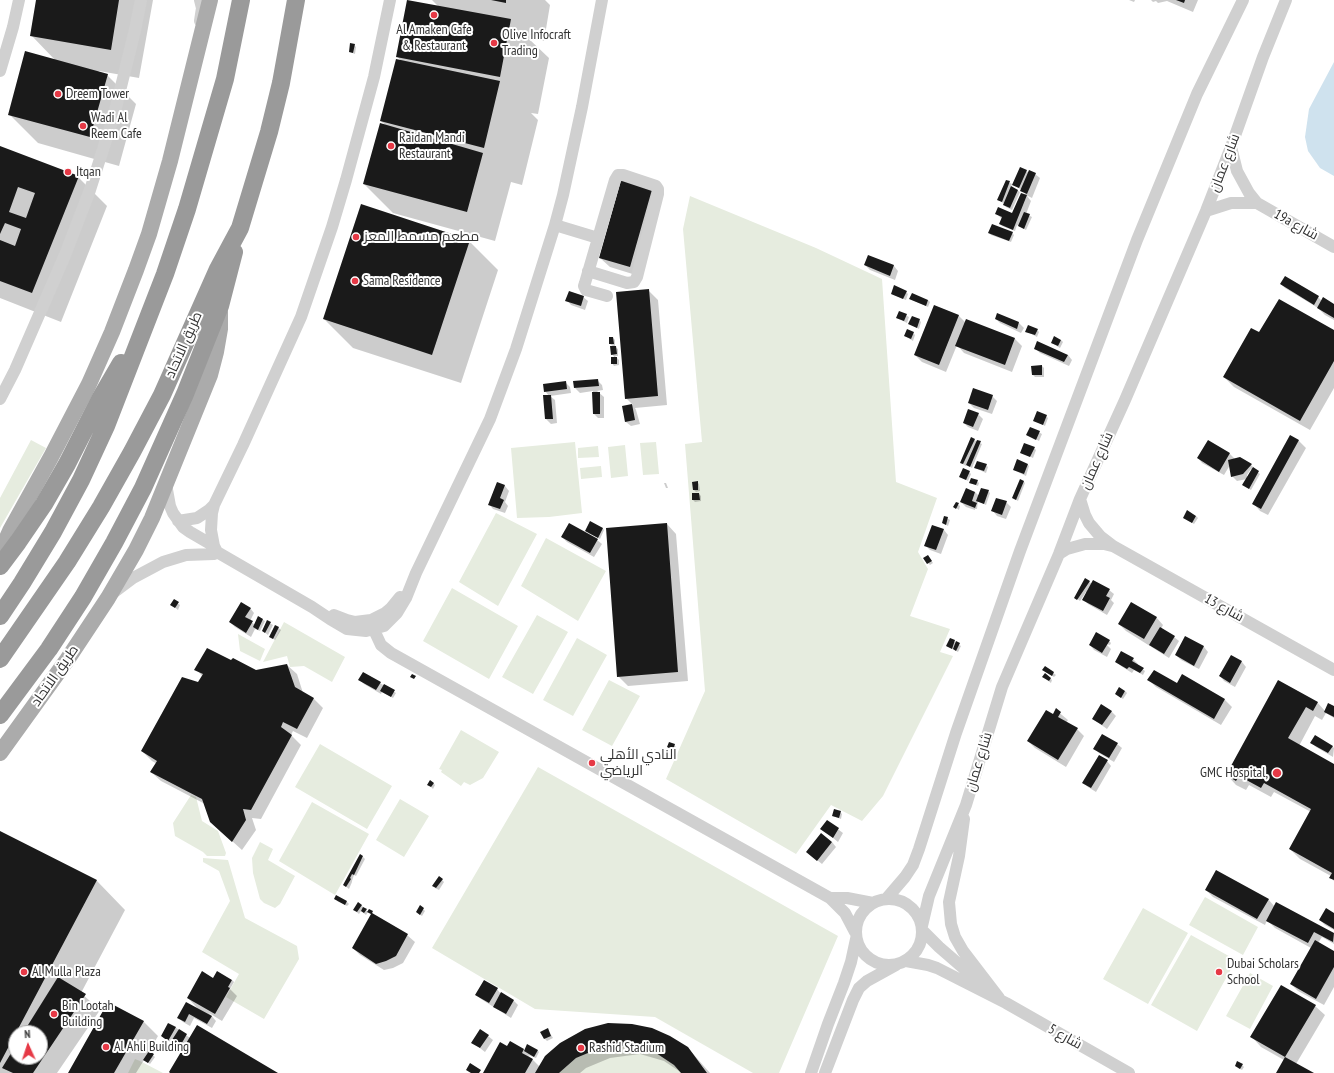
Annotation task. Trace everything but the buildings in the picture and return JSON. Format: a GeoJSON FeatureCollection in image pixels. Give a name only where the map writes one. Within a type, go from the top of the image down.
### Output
{"type":"FeatureCollection","features":[{"type":"Feature","properties":{"kind":"highway"},"geometry":{"type":"LineString","coordinates":[[0,616],[53,532],[81,480],[106,426],[165,274],[206,145],[225,79],[242,0]]}},
{"type":"Feature","properties":{"kind":"highway","name":"طريق الاتحاد"},"geometry":{"type":"LineString","coordinates":[[0,660],[67,562],[101,507],[128,459],[162,395],[218,269],[240,228],[269,132],[281,84],[296,0]]}},
{"type":"Feature","properties":{"kind":"highway"},"geometry":{"type":"LineString","coordinates":[[0,715],[49,649],[83,597],[143,488],[168,434],[220,306],[240,228]]}},
{"type":"Feature","properties":{"kind":"highway"},"geometry":{"type":"LineString","coordinates":[[0,566],[44,504],[67,464],[100,399],[119,366],[141,335]]}},
{"type":"Feature","properties":{"kind":"main road"},"geometry":{"type":"LineString","coordinates":[[0,553],[12,526],[78,406],[112,332],[136,270],[160,198],[184,110],[210,0]]}},
{"type":"Feature","properties":{"kind":"main road","name":"طريق الاتحاد"},"geometry":{"type":"LineString","coordinates":[[0,753],[67,660],[108,598],[136,550],[152,518],[210,375],[220,329],[220,306]]}},
{"type":"Feature","properties":{"kind":"street"},"geometry":{"type":"LineString","coordinates":[[0,71],[19,0]]}},
{"type":"Feature","properties":{"kind":"street"},"geometry":{"type":"LineString","coordinates":[[0,399],[15,370],[65,255],[90,190],[120,94],[141,0]]}},
{"type":"Feature","properties":{"kind":"street"},"geometry":{"type":"LineString","coordinates":[[198,48],[202,8],[200,0]]}},
{"type":"Feature","properties":{"kind":"street"},"geometry":{"type":"LineString","coordinates":[[108,598],[133,578],[163,562],[186,555],[214,554],[216,549],[211,530],[214,505],[301,317],[346,180],[374,77],[390,0]]}},
{"type":"Feature","properties":{"kind":"street"},"geometry":{"type":"LineString","coordinates":[[166,484],[170,506],[178,521],[190,532],[312,607],[330,620],[347,629],[361,631],[374,630],[384,626],[397,613],[408,594],[416,573],[479,441],[499,396],[516,349],[555,225],[580,121],[602,0]]}},
{"type":"Feature","properties":{"kind":"street"},"geometry":{"type":"LineString","coordinates":[[812,1073],[846,976],[860,915],[873,903],[886,898],[905,877],[915,860],[956,733],[1020,551],[1136,240],[1197,94],[1243,0]]}},
{"type":"Feature","properties":{"kind":"street","name":"شارع عمان"},"geometry":{"type":"LineString","coordinates":[[922,929],[933,884],[966,805],[1002,687],[1080,499],[1125,400],[1206,211],[1231,147],[1263,57],[1286,0]]}},
{"type":"Feature","properties":{"kind":"street","name":"19a شارع"},"geometry":{"type":"LineString","coordinates":[[1231,147],[1243,183],[1257,203],[1334,246]]}},
{"type":"Feature","properties":{"kind":"street"},"geometry":{"type":"LineString","coordinates":[[588,271],[627,283],[634,282],[637,277],[658,194],[658,188],[656,186],[623,175],[618,175],[616,177],[588,271],[585,283],[586,290],[608,296]]}},
{"type":"Feature","properties":{"kind":"street","name":"19a شارع"},"geometry":{"type":"LineString","coordinates":[[1206,211],[1218,206],[1257,203]]}},
{"type":"Feature","properties":{"kind":"street"},"geometry":{"type":"LineString","coordinates":[[555,225],[598,238]]}},
{"type":"Feature","properties":{"kind":"street","name":"شارع 13"},"geometry":{"type":"LineString","coordinates":[[1080,499],[1083,511],[1089,523],[1100,536],[1113,546],[1334,670]]}},
{"type":"Feature","properties":{"kind":"street"},"geometry":{"type":"LineString","coordinates":[[178,521],[197,518],[214,505]]}},
{"type":"Feature","properties":{"kind":"street","name":"شارع 13"},"geometry":{"type":"LineString","coordinates":[[1058,554],[1067,549],[1085,544],[1104,544],[1113,546]]}},
{"type":"Feature","properties":{"kind":"street"},"geometry":{"type":"LineString","coordinates":[[312,607],[348,620],[363,622],[378,618],[391,608],[416,573]]}},
{"type":"Feature","properties":{"kind":"street"},"geometry":{"type":"LineString","coordinates":[[374,630],[381,645],[391,653],[830,898],[845,913],[864,954],[880,964],[889,965],[902,962]]}},
{"type":"Feature","properties":{"kind":"street"},"geometry":{"type":"LineString","coordinates":[[966,805],[961,845],[949,902],[951,924],[955,937],[963,951],[1001,1001]]}},
{"type":"Feature","properties":{"kind":"street"},"geometry":{"type":"LineString","coordinates":[[830,898],[851,898],[873,903]]}},
{"type":"Feature","properties":{"kind":"street"},"geometry":{"type":"LineString","coordinates":[[825,1073],[859,988],[867,981],[902,962],[916,951],[920,945],[922,929],[918,915],[910,905],[895,899],[886,898]]}},
{"type":"Feature","properties":{"kind":"street","name":"شارع 5"},"geometry":{"type":"LineString","coordinates":[[922,929],[939,947],[1001,1001]]}},
{"type":"Feature","properties":{"kind":"street","name":"شارع 5"},"geometry":{"type":"LineString","coordinates":[[902,962],[928,965],[937,968],[1001,1001],[1129,1073]]}},
{"type":"Feature","properties":{"kind":"shaded area"},"geometry":{"type":"Polygon","coordinates":[[[690,196],[816,248],[882,279],[896,482],[937,498],[918,552],[928,569],[910,616],[950,629],[940,652],[953,656],[883,796],[862,821],[831,805],[796,854],[666,779],[705,691],[685,444],[702,442],[683,229],[690,196]]]}},
{"type":"Feature","properties":{"kind":"shaded area"},"geometry":{"type":"Polygon","coordinates":[[[31,440],[46,448],[0,528],[0,498],[31,440]]]}},
{"type":"Feature","properties":{"kind":"shaded area"},"geometry":{"type":"Polygon","coordinates":[[[575,442],[582,513],[549,517],[517,518],[511,448],[575,442]]]}},
{"type":"Feature","properties":{"kind":"shaded area"},"geometry":{"type":"Polygon","coordinates":[[[656,442],[659,474],[643,475],[640,443],[656,442]]]}},
{"type":"Feature","properties":{"kind":"shaded area"},"geometry":{"type":"Polygon","coordinates":[[[625,445],[628,476],[611,478],[608,447],[625,445]]]}},
{"type":"Feature","properties":{"kind":"shaded area"},"geometry":{"type":"Polygon","coordinates":[[[598,446],[599,457],[578,458],[578,448],[598,446]]]}},
{"type":"Feature","properties":{"kind":"shaded area"},"geometry":{"type":"Polygon","coordinates":[[[601,466],[602,477],[581,479],[580,468],[601,466]]]}},
{"type":"Feature","properties":{"kind":"shaded area"},"geometry":{"type":"Polygon","coordinates":[[[496,513],[537,534],[498,606],[459,582],[496,513]]]}},
{"type":"Feature","properties":{"kind":"shaded area"},"geometry":{"type":"Polygon","coordinates":[[[546,538],[606,571],[578,621],[521,586],[546,538]]]}},
{"type":"Feature","properties":{"kind":"shaded area"},"geometry":{"type":"Polygon","coordinates":[[[452,588],[518,626],[489,679],[423,641],[452,588]]]}},
{"type":"Feature","properties":{"kind":"shaded area"},"geometry":{"type":"Polygon","coordinates":[[[537,615],[568,632],[533,694],[502,677],[537,615]]]}},
{"type":"Feature","properties":{"kind":"shaded area"},"geometry":{"type":"Polygon","coordinates":[[[284,622],[345,657],[332,682],[304,666],[290,667],[287,656],[263,662],[284,622]]]}},
{"type":"Feature","properties":{"kind":"shaded area"},"geometry":{"type":"Polygon","coordinates":[[[238,634],[265,649],[260,661],[240,651],[238,634]]]}},
{"type":"Feature","properties":{"kind":"shaded area"},"geometry":{"type":"Polygon","coordinates":[[[577,638],[607,655],[573,716],[543,700],[577,638]]]}},
{"type":"Feature","properties":{"kind":"shaded area"},"geometry":{"type":"Polygon","coordinates":[[[609,680],[640,696],[612,746],[582,730],[609,680]]]}},
{"type":"Feature","properties":{"kind":"shaded area"},"geometry":{"type":"Polygon","coordinates":[[[461,730],[499,752],[483,778],[470,785],[464,782],[461,786],[439,769],[461,730]]]}},
{"type":"Feature","properties":{"kind":"shaded area"},"geometry":{"type":"Polygon","coordinates":[[[320,744],[392,786],[367,829],[295,787],[320,744]]]}},
{"type":"Feature","properties":{"kind":"shaded area"},"geometry":{"type":"Polygon","coordinates":[[[538,767],[838,936],[779,1073],[753,1073],[655,1017],[535,1009],[432,948],[538,767]]]}},
{"type":"Feature","properties":{"kind":"shaded area"},"geometry":{"type":"Polygon","coordinates":[[[191,795],[196,797],[202,821],[218,831],[226,853],[225,856],[207,856],[203,852],[175,836],[173,823],[191,795]]]}},
{"type":"Feature","properties":{"kind":"shaded area"},"geometry":{"type":"Polygon","coordinates":[[[400,799],[429,816],[404,857],[376,840],[400,799]]]}},
{"type":"Feature","properties":{"kind":"shaded area"},"geometry":{"type":"Polygon","coordinates":[[[312,802],[369,834],[335,895],[279,861],[312,802]]]}},
{"type":"Feature","properties":{"kind":"shaded area"},"geometry":{"type":"Polygon","coordinates":[[[260,842],[273,849],[268,860],[295,876],[280,904],[275,908],[264,903],[260,899],[253,873],[252,858],[260,842]]]}},
{"type":"Feature","properties":{"kind":"shaded area"},"geometry":{"type":"Polygon","coordinates":[[[203,858],[228,860],[245,918],[297,946],[299,959],[264,1019],[226,997],[239,974],[202,952],[230,901],[219,871],[203,862],[203,858]]]}},
{"type":"Feature","properties":{"kind":"shaded area"},"geometry":{"type":"Polygon","coordinates":[[[1205,897],[1258,927],[1243,955],[1189,925],[1205,897]]]}},
{"type":"Feature","properties":{"kind":"shaded area"},"geometry":{"type":"Polygon","coordinates":[[[1143,908],[1188,933],[1148,1004],[1103,979],[1143,908]]]}},
{"type":"Feature","properties":{"kind":"shaded area"},"geometry":{"type":"Polygon","coordinates":[[[1191,935],[1236,960],[1197,1031],[1151,1005],[1191,935]]]}},
{"type":"Feature","properties":{"kind":"shaded area"},"geometry":{"type":"Polygon","coordinates":[[[1250,973],[1273,986],[1250,1029],[1226,1016],[1250,973]]]}},
{"type":"Feature","properties":{"kind":"shaded area"},"geometry":{"type":"Polygon","coordinates":[[[629,1045],[653,1051],[674,1065],[681,1073],[559,1073],[576,1058],[600,1048],[629,1045]]]}},
{"type":"Feature","properties":{"kind":"shaded area"},"geometry":{"type":"Polygon","coordinates":[[[135,1059],[140,1061],[163,1073],[128,1073],[135,1059]]]}},
{"type":"Feature","properties":{"kind":"water"},"geometry":{"type":"Polygon","coordinates":[[[1334,62],[1334,176],[1320,168],[1308,151],[1305,137],[1309,109],[1334,62]]]}},
{"type":"Feature","properties":{"kind":"place","name":"Al Amaken Cafe & Restaurant"},"geometry":{"type":"Point","coordinates":[434,15]}},
{"type":"Feature","properties":{"kind":"place","name":"Olive Infocraft Trading"},"geometry":{"type":"Point","coordinates":[494,43]}},
{"type":"Feature","properties":{"kind":"place","name":"Dreem Tower"},"geometry":{"type":"Point","coordinates":[58,94]}},
{"type":"Feature","properties":{"kind":"place","name":"Wadi Al Reem Cafe"},"geometry":{"type":"Point","coordinates":[83,126]}},
{"type":"Feature","properties":{"kind":"place","name":"Raidan Mandi Restaurant"},"geometry":{"type":"Point","coordinates":[391,146]}},
{"type":"Feature","properties":{"kind":"place","name":"Itqan"},"geometry":{"type":"Point","coordinates":[68,172]}},
{"type":"Feature","properties":{"kind":"place","name":"مطعم مسمط المعز"},"geometry":{"type":"Point","coordinates":[356,237]}},
{"type":"Feature","properties":{"kind":"place","name":"Sama Residence"},"geometry":{"type":"Point","coordinates":[355,281]}},
{"type":"Feature","properties":{"kind":"place","name":"النادي الأهلي الرياضي"},"geometry":{"type":"Point","coordinates":[592,763]}},
{"type":"Feature","properties":{"kind":"place","name":"GMC Hospital,"},"geometry":{"type":"Point","coordinates":[1277,773]}},
{"type":"Feature","properties":{"kind":"place","name":"Al Mulla Plaza"},"geometry":{"type":"Point","coordinates":[24,972]}},
{"type":"Feature","properties":{"kind":"place","name":"Dubai Scholars School"},"geometry":{"type":"Point","coordinates":[1219,972]}},
{"type":"Feature","properties":{"kind":"place","name":"Bin Lootah Building"},"geometry":{"type":"Point","coordinates":[54,1014]}},
{"type":"Feature","properties":{"kind":"place","name":"Al Ahli Building"},"geometry":{"type":"Point","coordinates":[106,1047]}},
{"type":"Feature","properties":{"kind":"place","name":"Rashid Stadium"},"geometry":{"type":"Point","coordinates":[581,1048]}}]}
